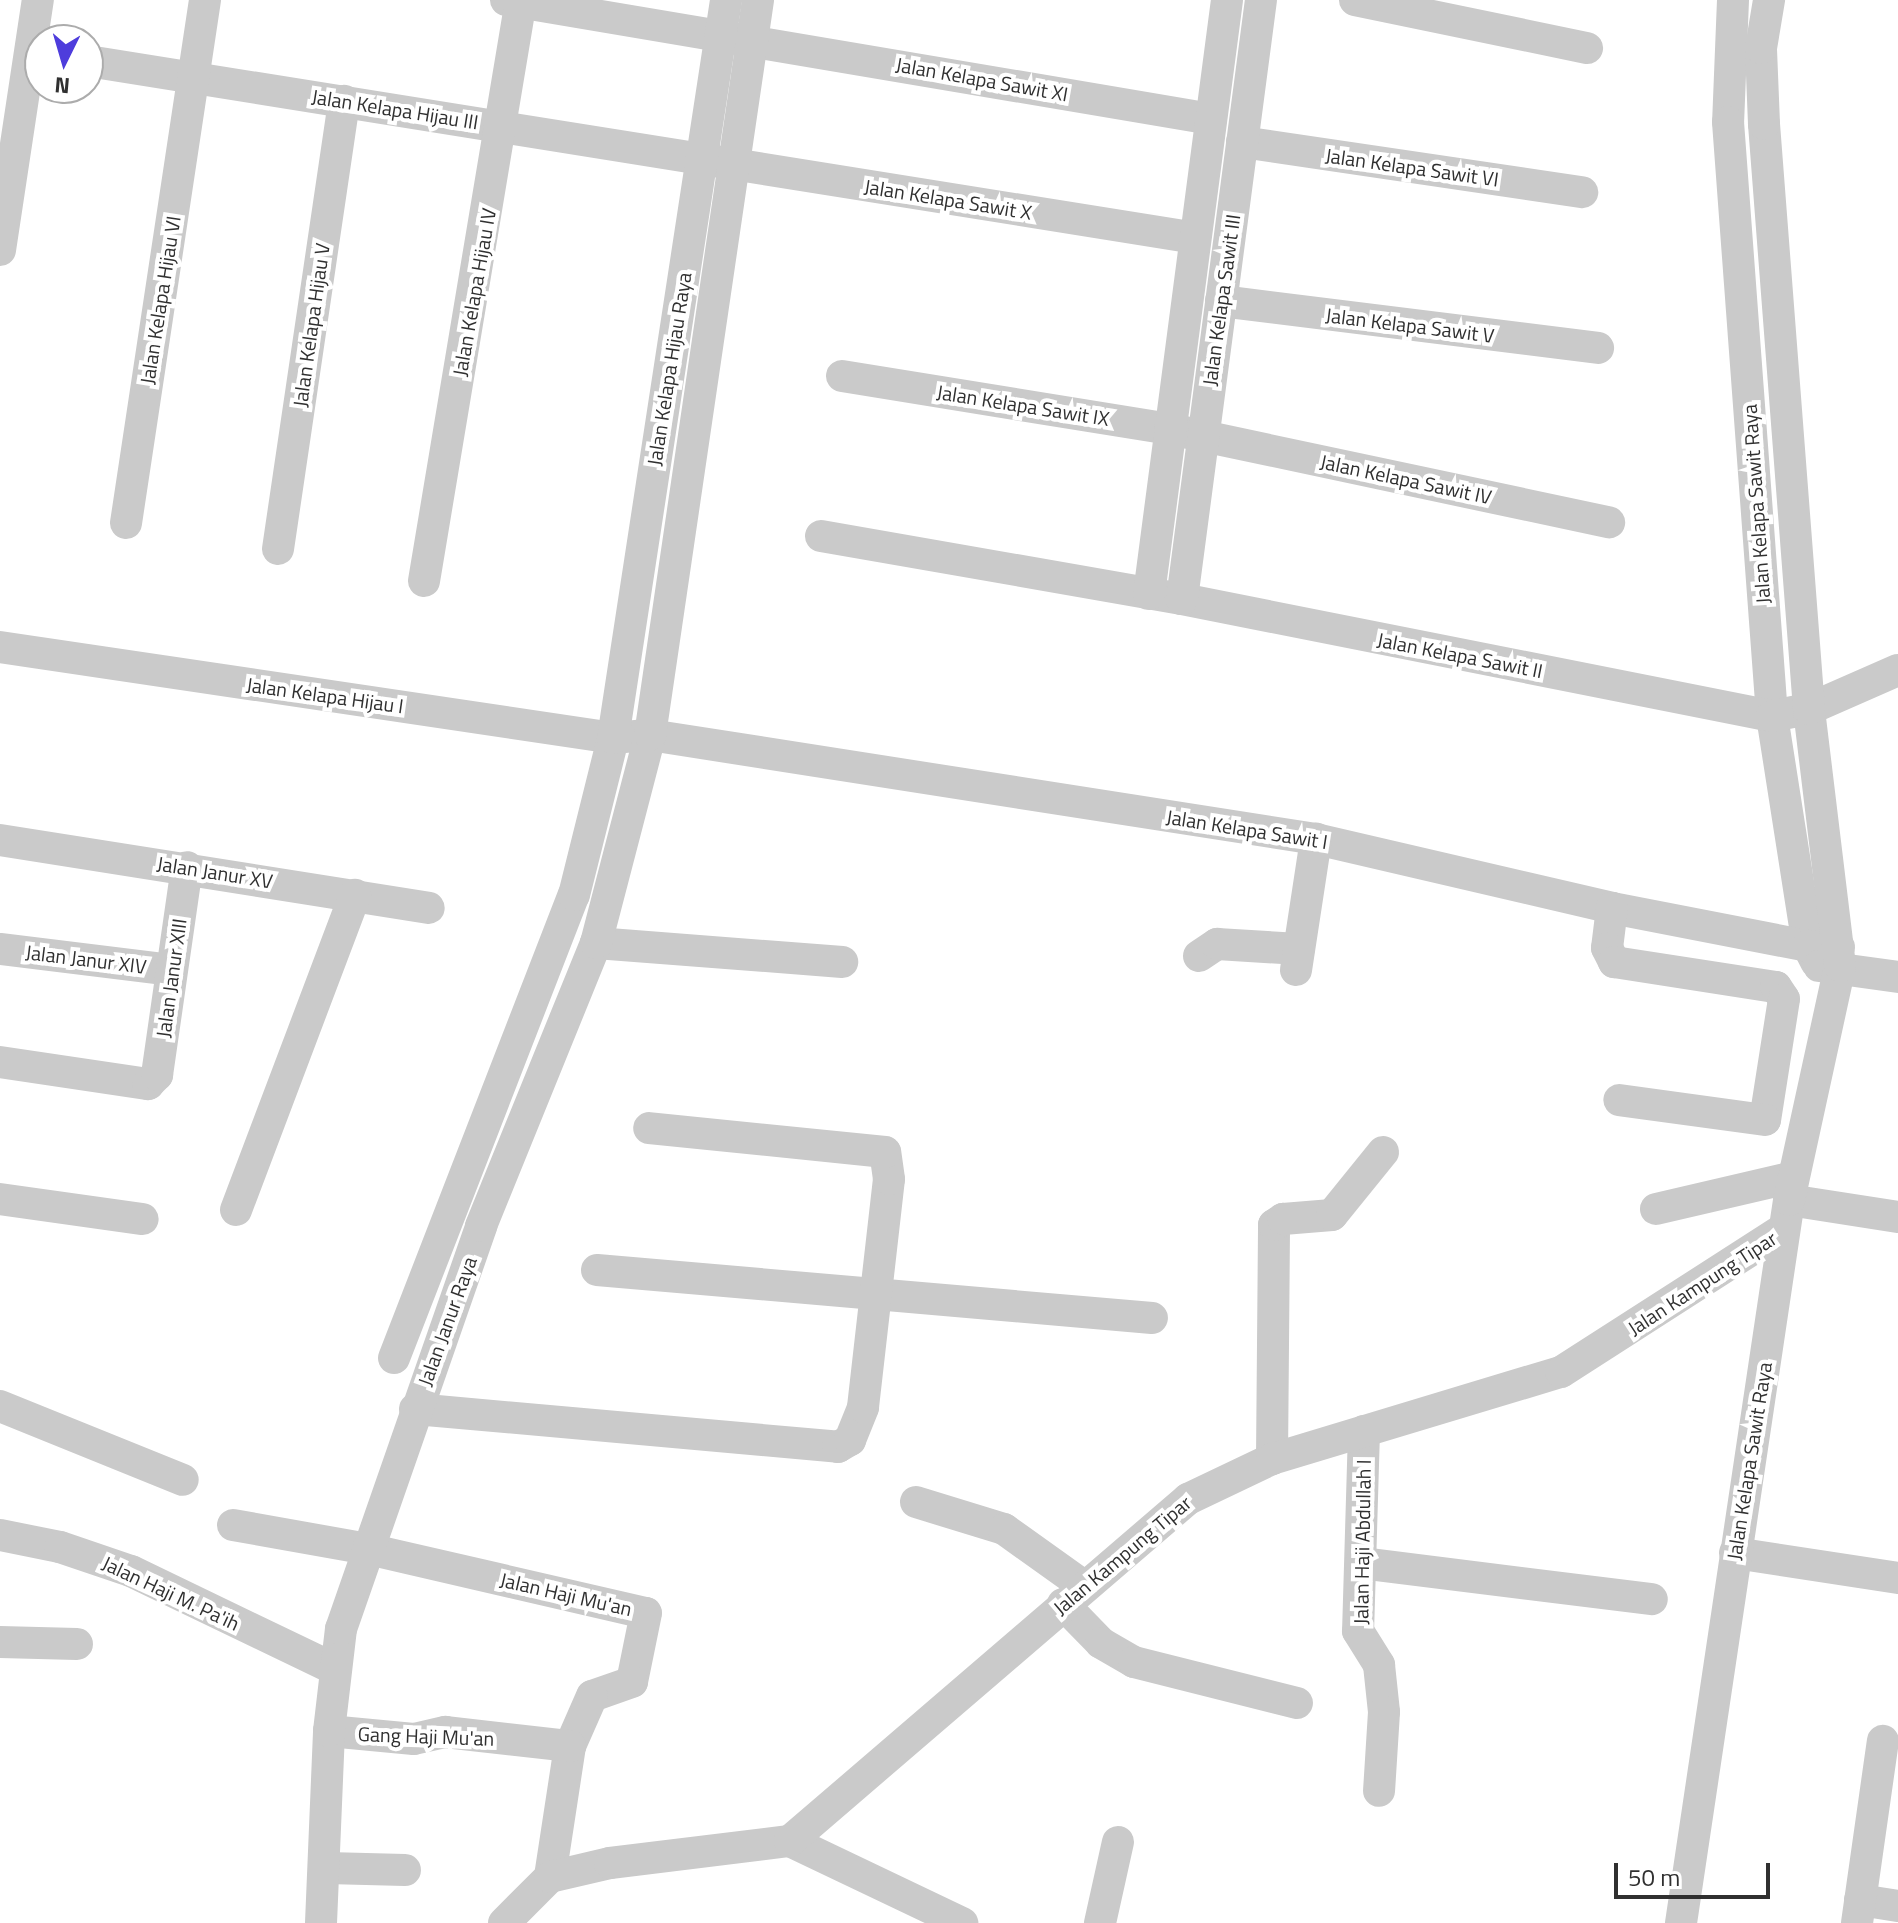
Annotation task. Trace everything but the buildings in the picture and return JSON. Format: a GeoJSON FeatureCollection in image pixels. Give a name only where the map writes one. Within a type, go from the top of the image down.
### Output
{"type":"FeatureCollection","features":[{"type":"Feature","properties":{"kind":"street"},"geometry":{"type":"LineString","coordinates":[[37,24],[38,0]]}},
{"type":"Feature","properties":{"kind":"street","name":"Jalan Kelapa Hijau VI"},"geometry":{"type":"LineString","coordinates":[[126,523],[205,0]]}},
{"type":"Feature","properties":{"kind":"street","name":"Jalan Kelapa Hijau Raya"},"geometry":{"type":"LineString","coordinates":[[613,738],[726,0]]}},
{"type":"Feature","properties":{"kind":"street","name":"Jalan Kelapa Hijau Raya"},"geometry":{"type":"LineString","coordinates":[[650,735],[758,0]]}},
{"type":"Feature","properties":{"kind":"street","name":"Jalan Kelapa Sawit III"},"geometry":{"type":"LineString","coordinates":[[1149,594],[1227,0]]}},
{"type":"Feature","properties":{"kind":"street","name":"Jalan Kelapa Sawit III"},"geometry":{"type":"LineString","coordinates":[[1182,599],[1261,0]]}},
{"type":"Feature","properties":{"kind":"street"},"geometry":{"type":"LineString","coordinates":[[1355,0],[1587,48]]}},
{"type":"Feature","properties":{"kind":"street","name":"Jalan Kelapa Sawit Raya"},"geometry":{"type":"LineString","coordinates":[[1733,0],[1728,122],[1772,716],[1826,956]]}},
{"type":"Feature","properties":{"kind":"street","name":"Jalan Kelapa Sawit Raya"},"geometry":{"type":"LineString","coordinates":[[1681,1923],[1789,1202],[1830,1002],[1764,124],[1761,48],[1769,0]]}},
{"type":"Feature","properties":{"kind":"street","name":"Jalan Kelapa Sawit XI"},"geometry":{"type":"LineString","coordinates":[[516,1],[721,33],[1211,119]]}},
{"type":"Feature","properties":{"kind":"street","name":"Jalan Kelapa Hijau IV"},"geometry":{"type":"LineString","coordinates":[[424,581],[503,126],[516,1]]}},
{"type":"Feature","properties":{"kind":"street","name":"Jalan Kelapa Hijau III"},"geometry":{"type":"LineString","coordinates":[[104,63],[702,158]]}},
{"type":"Feature","properties":{"kind":"street","name":"Jalan Kelapa Hijau V"},"geometry":{"type":"LineString","coordinates":[[278,549],[344,101]]}},
{"type":"Feature","properties":{"kind":"street"},"geometry":{"type":"LineString","coordinates":[[0,250],[26,104]]}},
{"type":"Feature","properties":{"kind":"street","name":"Jalan Kelapa Sawit VI"},"geometry":{"type":"LineString","coordinates":[[1242,142],[1582,192]]}},
{"type":"Feature","properties":{"kind":"street","name":"Jalan Kelapa Sawit X"},"geometry":{"type":"LineString","coordinates":[[702,158],[1195,238]]}},
{"type":"Feature","properties":{"kind":"street","name":"Jalan Kelapa Sawit V"},"geometry":{"type":"LineString","coordinates":[[1221,301],[1598,348]]}},
{"type":"Feature","properties":{"kind":"street","name":"Jalan Kelapa Sawit IX"},"geometry":{"type":"LineString","coordinates":[[842,376],[1203,436]]}},
{"type":"Feature","properties":{"kind":"street","name":"Jalan Kelapa Sawit IV"},"geometry":{"type":"LineString","coordinates":[[1203,436],[1609,522]]}},
{"type":"Feature","properties":{"kind":"street"},"geometry":{"type":"LineString","coordinates":[[821,536],[1149,594]]}},
{"type":"Feature","properties":{"kind":"street","name":"Jalan Kelapa Sawit II"},"geometry":{"type":"LineString","coordinates":[[1149,594],[1772,716]]}},
{"type":"Feature","properties":{"kind":"street","name":"Jalan Kelapa Hijau I"},"geometry":{"type":"LineString","coordinates":[[0,647],[613,738],[650,735]]}},
{"type":"Feature","properties":{"kind":"street"},"geometry":{"type":"LineString","coordinates":[[1772,716],[1809,709],[1898,670]]}},
{"type":"Feature","properties":{"kind":"street","name":"Jalan Janur Raya"},"geometry":{"type":"LineString","coordinates":[[321,1923],[327,1868],[329,1731],[341,1629],[415,1409],[596,943],[650,735]]}},
{"type":"Feature","properties":{"kind":"street","name":"Jalan Kelapa Sawit I"},"geometry":{"type":"LineString","coordinates":[[650,735],[1316,839],[1826,956],[1898,977]]}},
{"type":"Feature","properties":{"kind":"street","name":"Jalan Janur Raya"},"geometry":{"type":"LineString","coordinates":[[394,1358],[574,895],[613,738]]}},
{"type":"Feature","properties":{"kind":"street"},"geometry":{"type":"LineString","coordinates":[[1199,956],[1217,944],[1297,959],[1316,839]]}},
{"type":"Feature","properties":{"kind":"street","name":"Jalan Janur XV"},"geometry":{"type":"LineString","coordinates":[[0,840],[187,867],[429,908]]}},
{"type":"Feature","properties":{"kind":"street","name":"Jalan Janur XIII"},"geometry":{"type":"LineString","coordinates":[[0,1062],[148,1084],[157,1075],[187,867]]}},
{"type":"Feature","properties":{"kind":"street"},"geometry":{"type":"LineString","coordinates":[[236,1210],[355,895]]}},
{"type":"Feature","properties":{"kind":"street"},"geometry":{"type":"LineString","coordinates":[[1612,908],[1607,948],[1614,962],[1781,990],[1784,999],[1765,1120]]}},
{"type":"Feature","properties":{"kind":"street"},"geometry":{"type":"LineString","coordinates":[[596,943],[842,962]]}},
{"type":"Feature","properties":{"kind":"street","name":"Jalan Janur XIV"},"geometry":{"type":"LineString","coordinates":[[0,949],[171,970]]}},
{"type":"Feature","properties":{"kind":"street"},"geometry":{"type":"LineString","coordinates":[[1619,1100],[1804,1125]]}},
{"type":"Feature","properties":{"kind":"street"},"geometry":{"type":"LineString","coordinates":[[415,1409],[838,1447],[850,1440],[863,1407],[889,1179],[885,1152],[649,1128]]}},
{"type":"Feature","properties":{"kind":"street"},"geometry":{"type":"LineString","coordinates":[[1272,1459],[1274,1225],[1283,1219],[1332,1215],[1383,1152]]}},
{"type":"Feature","properties":{"kind":"street"},"geometry":{"type":"LineString","coordinates":[[0,1199],[143,1219]]}},
{"type":"Feature","properties":{"kind":"street"},"geometry":{"type":"LineString","coordinates":[[1656,1209],[1789,1202],[1898,1217]]}},
{"type":"Feature","properties":{"kind":"street","name":"Jalan Kampung Tipar"},"geometry":{"type":"LineString","coordinates":[[790,1841],[1188,1499],[1272,1459],[1569,1368],[1789,1202]]}},
{"type":"Feature","properties":{"kind":"street"},"geometry":{"type":"LineString","coordinates":[[597,1270],[1152,1318]]}},
{"type":"Feature","properties":{"kind":"street"},"geometry":{"type":"LineString","coordinates":[[0,1406],[41,1418],[183,1480]]}},
{"type":"Feature","properties":{"kind":"street","name":"Jalan Haji Abdullah I"},"geometry":{"type":"LineString","coordinates":[[1364,1431],[1358,1631],[1379,1665],[1384,1712],[1379,1791]]}},
{"type":"Feature","properties":{"kind":"street"},"geometry":{"type":"LineString","coordinates":[[916,1502],[1004,1529],[1073,1595],[1101,1643],[1134,1662],[1297,1703]]}},
{"type":"Feature","properties":{"kind":"street"},"geometry":{"type":"LineString","coordinates":[[233,1525],[368,1549]]}},
{"type":"Feature","properties":{"kind":"street","name":"Jalan Haji M. Pa'ih"},"geometry":{"type":"LineString","coordinates":[[0,1535],[60,1547],[120,1567],[335,1669]]}},
{"type":"Feature","properties":{"kind":"street","name":"Jalan Haji Mu'an"},"geometry":{"type":"LineString","coordinates":[[368,1549],[646,1613],[632,1682],[592,1696],[570,1746]]}},
{"type":"Feature","properties":{"kind":"street"},"geometry":{"type":"LineString","coordinates":[[1735,1553],[1898,1578]]}},
{"type":"Feature","properties":{"kind":"street"},"geometry":{"type":"LineString","coordinates":[[1361,1563],[1652,1599]]}},
{"type":"Feature","properties":{"kind":"street"},"geometry":{"type":"LineString","coordinates":[[0,1642],[77,1644]]}},
{"type":"Feature","properties":{"kind":"street","name":"Gang Haji Mu'an"},"geometry":{"type":"LineString","coordinates":[[329,1731],[414,1739],[445,1732],[570,1746]]}},
{"type":"Feature","properties":{"kind":"street"},"geometry":{"type":"LineString","coordinates":[[1883,1741],[1859,1911],[1898,1906]]}},
{"type":"Feature","properties":{"kind":"street"},"geometry":{"type":"LineString","coordinates":[[550,1877],[570,1746]]}},
{"type":"Feature","properties":{"kind":"street"},"geometry":{"type":"LineString","coordinates":[[504,1923],[550,1877],[610,1863],[790,1841],[902,1911],[962,1923]]}},
{"type":"Feature","properties":{"kind":"street"},"geometry":{"type":"LineString","coordinates":[[1100,1923],[1118,1842]]}},
{"type":"Feature","properties":{"kind":"street"},"geometry":{"type":"LineString","coordinates":[[327,1868],[405,1870]]}}]}
